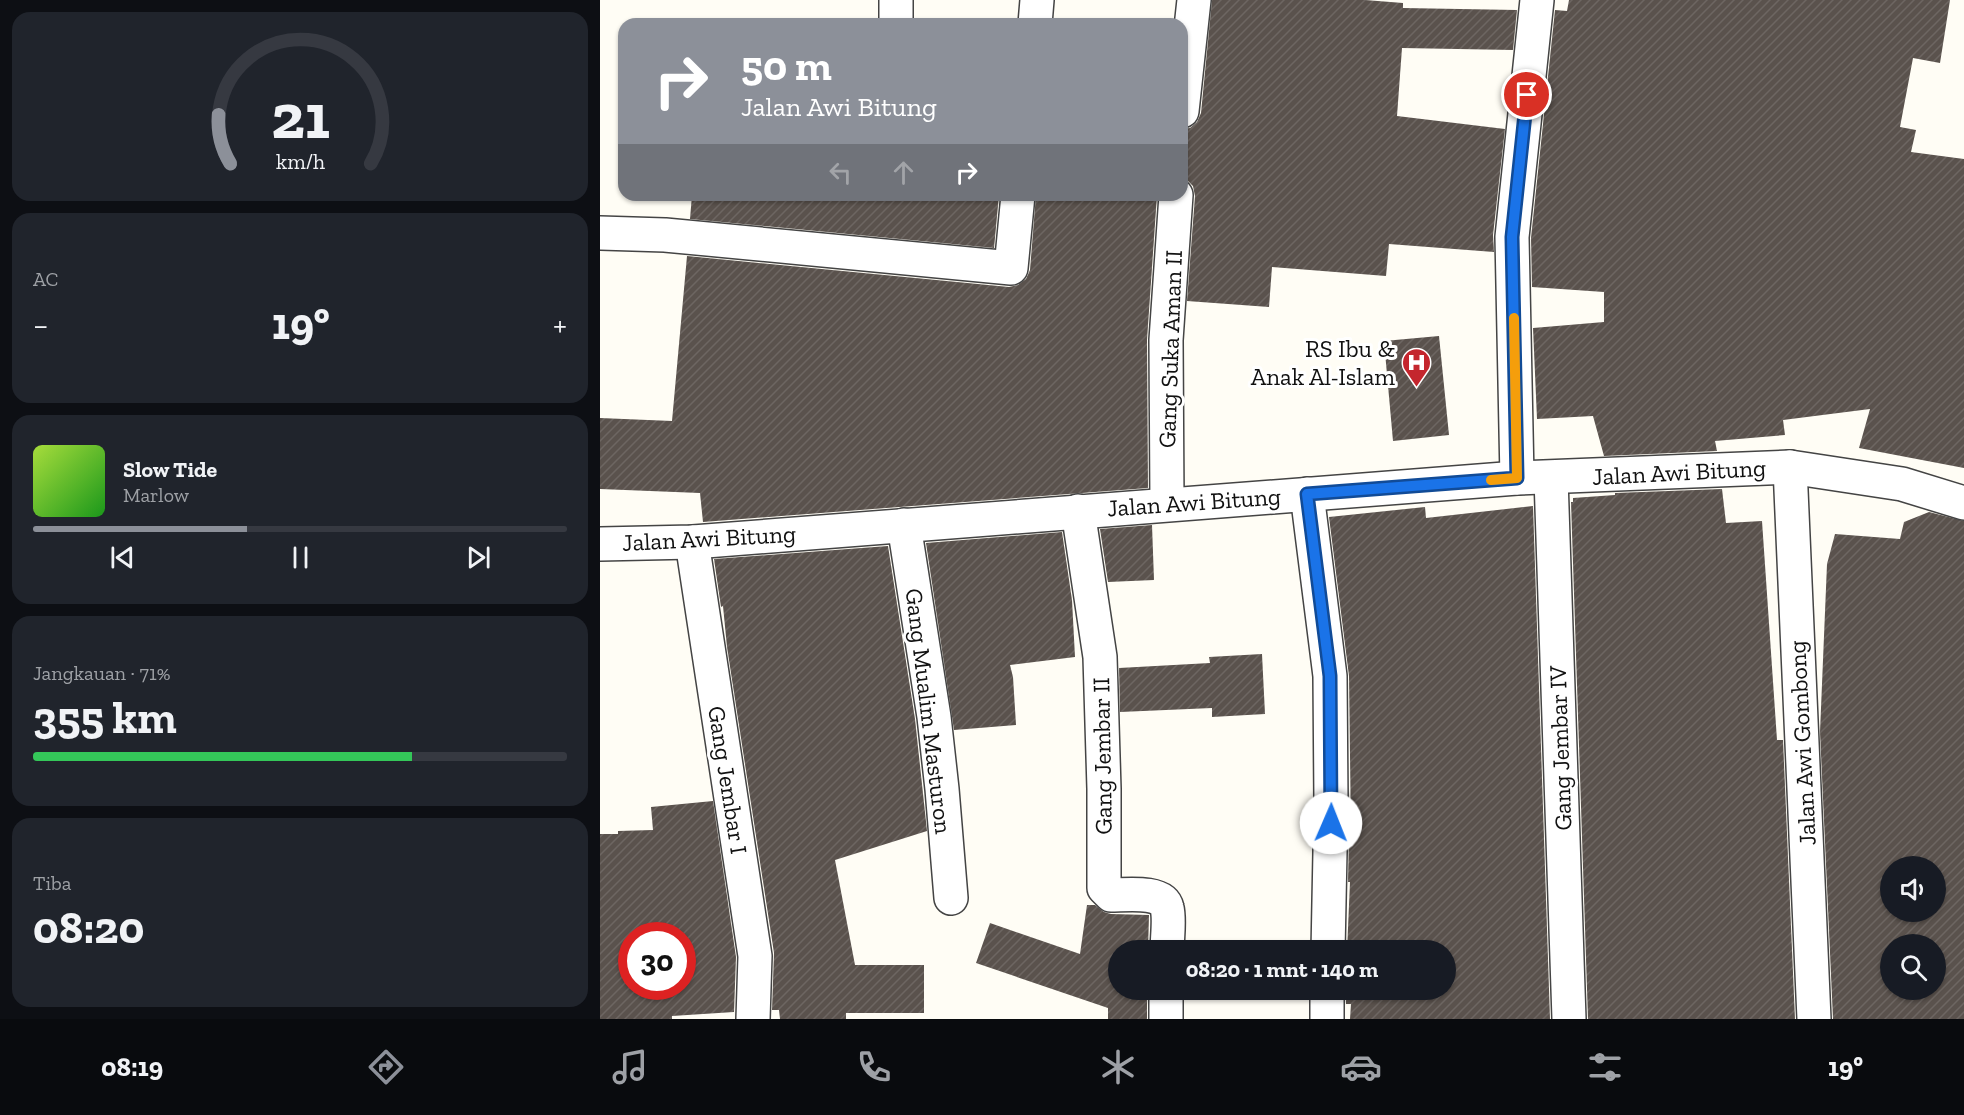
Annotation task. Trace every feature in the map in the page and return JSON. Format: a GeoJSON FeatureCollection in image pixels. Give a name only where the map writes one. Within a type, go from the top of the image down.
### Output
{"type":"FeatureCollection","features":[{"type":"Feature","properties":{"kind":"street"},"geometry":{"type":"LineString","coordinates":[[896,0],[896,18]]}},
{"type":"Feature","properties":{"kind":"street"},"geometry":{"type":"LineString","coordinates":[[1036,18],[1037,0]]}},
{"type":"Feature","properties":{"kind":"street"},"geometry":{"type":"LineString","coordinates":[[1188,56],[1194,0]]}},
{"type":"Feature","properties":{"kind":"street"},"geometry":{"type":"LineString","coordinates":[[1517,478],[1512,237],[1537,0]]}},
{"type":"Feature","properties":{"kind":"street"},"geometry":{"type":"LineString","coordinates":[[600,233],[665,235],[1011,268],[1017,201]]}},
{"type":"Feature","properties":{"kind":"street","name":"Gang Suka Aman II"},"geometry":{"type":"LineString","coordinates":[[1167,504],[1166,340],[1176,201]]}},
{"type":"Feature","properties":{"kind":"street","name":"Jalan Awi Bitung"},"geometry":{"type":"LineString","coordinates":[[600,544],[693,542],[1517,478],[1790,467],[1902,484],[1964,503]]}},
{"type":"Feature","properties":{"kind":"street","name":"Jalan Awi Gombong"},"geometry":{"type":"LineString","coordinates":[[1790,467],[1814,1019]]}},
{"type":"Feature","properties":{"kind":"street","name":"Gang Jembar IV"},"geometry":{"type":"LineString","coordinates":[[1551,478],[1569,1019]]}},
{"type":"Feature","properties":{"kind":"street"},"geometry":{"type":"LineString","coordinates":[[1307,494],[1330,676],[1331,802],[1328,940]]}},
{"type":"Feature","properties":{"kind":"street","name":"Gang Jembar II"},"geometry":{"type":"LineString","coordinates":[[1078,511],[1100,657],[1104,888],[1111,895],[1155,896],[1163,901],[1167,908],[1167,940]]}},
{"type":"Feature","properties":{"kind":"street","name":"Gang Mualim Masturon"},"geometry":{"type":"LineString","coordinates":[[904,525],[935,728],[951,898]]}},
{"type":"Feature","properties":{"kind":"street","name":"Gang Jembar I"},"geometry":{"type":"LineString","coordinates":[[693,542],[754,956],[753,1019]]}},
{"type":"Feature","properties":{"kind":"street"},"geometry":{"type":"LineString","coordinates":[[1166,1000],[1166,1019]]}},
{"type":"Feature","properties":{"kind":"street"},"geometry":{"type":"LineString","coordinates":[[1327,1000],[1327,1019]]}},
{"type":"Feature","properties":{"kind":"building"},"geometry":{"type":"Polygon","coordinates":[[[1212,0],[1365,0],[1403,3],[1403,8],[1517,10],[1513,50],[1402,48],[1397,116],[1505,129],[1493,235],[1494,252],[1389,244],[1386,276],[1272,267],[1269,307],[1187,301],[1195,196],[1193,186],[1188,181],[1188,128],[1197,122],[1201,113],[1212,0]]]}},
{"type":"Feature","properties":{"kind":"building"},"geometry":{"type":"Polygon","coordinates":[[[1569,0],[1950,0],[1940,63],[1913,58],[1900,127],[1916,130],[1911,152],[1964,159],[1964,468],[1859,448],[1870,409],[1783,420],[1785,435],[1715,441],[1717,451],[1604,456],[1593,416],[1537,419],[1533,328],[1604,322],[1604,292],[1532,287],[1531,238],[1555,10],[1567,11],[1569,0]]]}},
{"type":"Feature","properties":{"kind":"building"},"geometry":{"type":"Polygon","coordinates":[[[692,201],[998,201],[994,248],[690,219],[692,201]]]}},
{"type":"Feature","properties":{"kind":"building"},"geometry":{"type":"Polygon","coordinates":[[[1036,201],[1157,201],[1147,340],[1148,488],[703,522],[700,493],[600,489],[600,418],[672,421],[687,256],[1009,287],[1018,285],[1026,279],[1030,270],[1036,201]]]}},
{"type":"Feature","properties":{"kind":"building","name":"RS Ibu & Anak Al-Islam"},"geometry":{"type":"Polygon","coordinates":[[[1439,336],[1449,435],[1393,441],[1384,341],[1439,336]]]}},
{"type":"Feature","properties":{"kind":"building"},"geometry":{"type":"Polygon","coordinates":[[[1722,489],[1726,523],[1762,521],[1777,740],[1783,740],[1795,1019],[1588,1019],[1571,502],[1573,498],[1615,495],[1615,493],[1722,489]]]}},
{"type":"Feature","properties":{"kind":"building"},"geometry":{"type":"Polygon","coordinates":[[[1533,506],[1550,1019],[1350,1019],[1351,1004],[1346,1004],[1346,1000],[1456,1000],[1456,940],[1347,940],[1349,834],[1351,834],[1349,676],[1329,517],[1425,507],[1426,518],[1533,506]]]}},
{"type":"Feature","properties":{"kind":"building"},"geometry":{"type":"Polygon","coordinates":[[[1929,512],[1964,521],[1964,1019],[1833,1019],[1820,732],[1827,564],[1835,534],[1900,539],[1904,522],[1929,512]]]}},
{"type":"Feature","properties":{"kind":"building"},"geometry":{"type":"Polygon","coordinates":[[[1152,525],[1154,580],[1108,582],[1100,529],[1152,525]]]}},
{"type":"Feature","properties":{"kind":"building"},"geometry":{"type":"Polygon","coordinates":[[[1062,532],[1072,600],[1075,657],[1010,665],[1016,725],[954,730],[926,543],[1062,532]]]}},
{"type":"Feature","properties":{"kind":"building"},"geometry":{"type":"Polygon","coordinates":[[[888,546],[915,719],[927,831],[835,860],[855,965],[924,965],[924,1013],[846,1013],[846,1019],[780,1019],[779,1010],[772,1010],[774,953],[727,647],[723,606],[721,607],[714,559],[888,546]]]}},
{"type":"Feature","properties":{"kind":"building"},"geometry":{"type":"Polygon","coordinates":[[[1262,654],[1265,714],[1212,717],[1212,708],[1120,712],[1119,668],[1210,663],[1209,657],[1262,654]]]}},
{"type":"Feature","properties":{"kind":"building"},"geometry":{"type":"Polygon","coordinates":[[[713,801],[736,957],[734,1012],[672,1016],[672,1019],[600,1019],[600,834],[653,830],[651,807],[713,801]]]}},
{"type":"Feature","properties":{"kind":"building"},"geometry":{"type":"Polygon","coordinates":[[[1087,905],[1095,905],[1111,914],[1149,915],[1148,940],[1108,940],[1108,1000],[1147,1000],[1147,1019],[1108,1019],[1108,1008],[976,963],[990,923],[1080,954],[1087,905]]]}},
{"type":"Feature","properties":{"kind":"slow traffic"},"geometry":{"type":"LineString","coordinates":[[1491,480],[1517,478],[1514,318]]}},
{"type":"Feature","properties":{"kind":"place","name":"RS Ibu & Anak Al-Islam"},"geometry":{"type":"Point","coordinates":[1416,388]}},
{"type":"Feature","properties":{"kind":"route"},"geometry":{"type":"LineString","coordinates":[[1331,823],[1330,676],[1307,494],[1517,478],[1512,237],[1527,95]]}}]}
